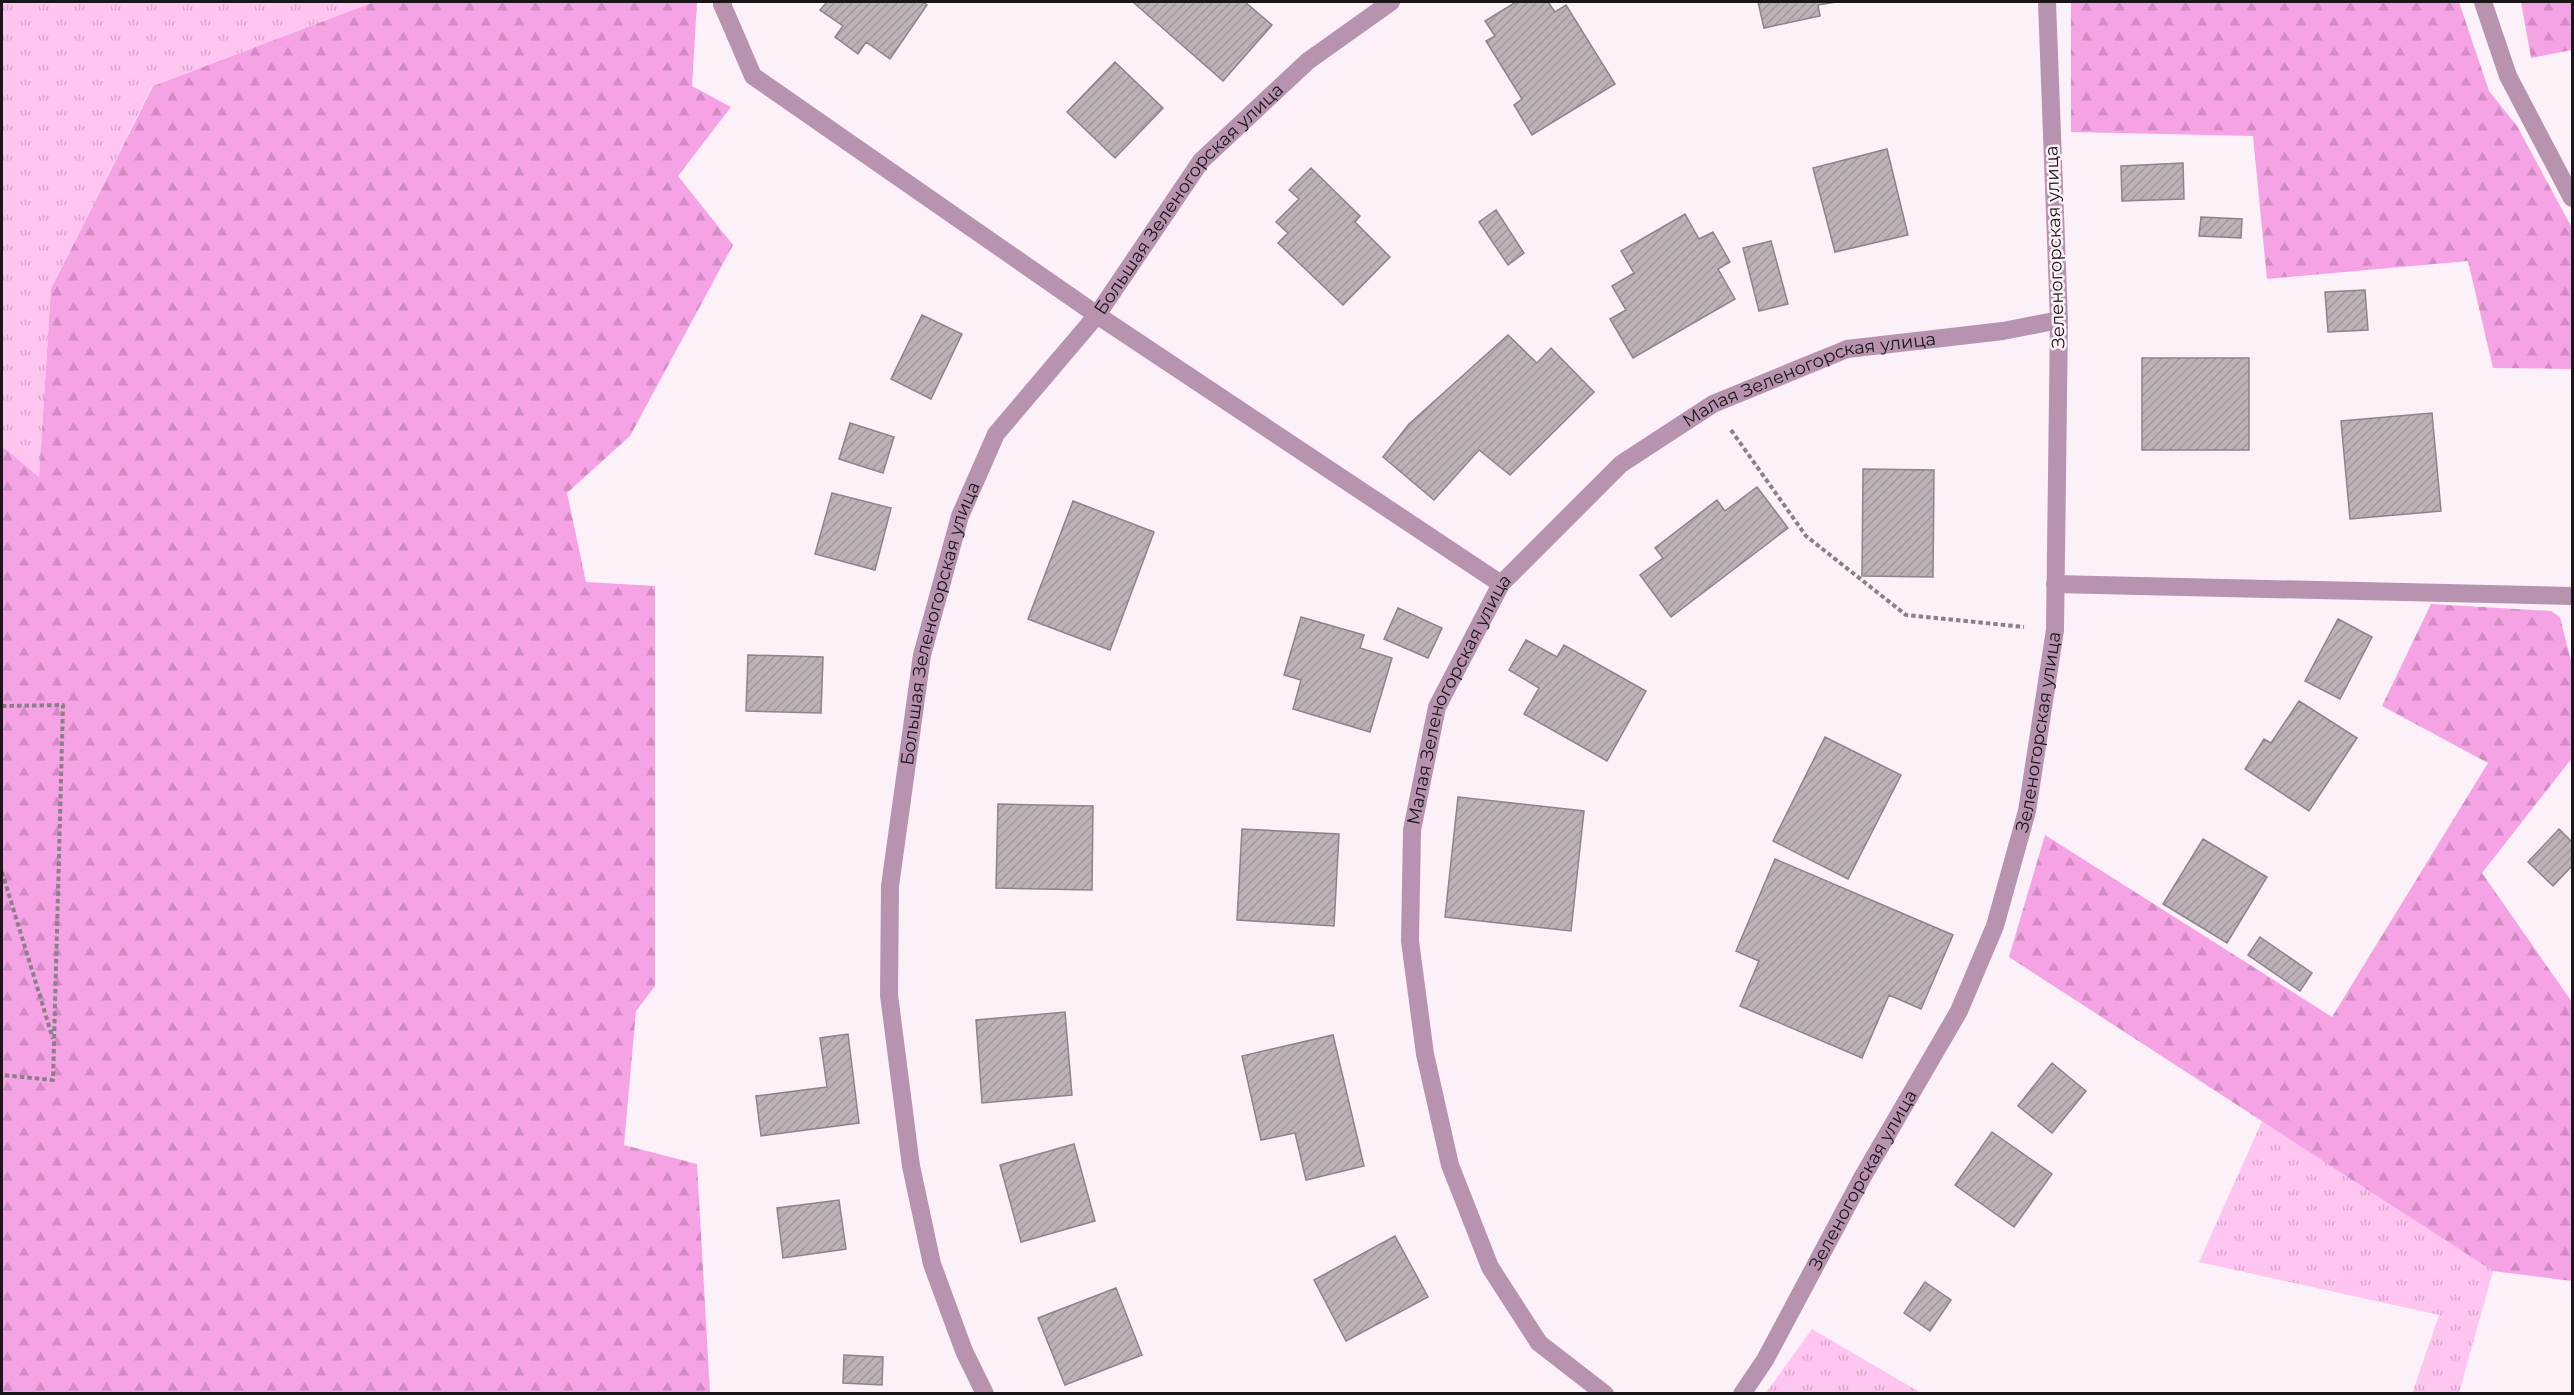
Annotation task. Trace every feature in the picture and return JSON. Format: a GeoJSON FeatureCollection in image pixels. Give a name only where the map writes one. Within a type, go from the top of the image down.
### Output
{"type":"FeatureCollection","features":[{"type":"Feature","properties":{"kind":"street","name":"Большая Зеленогорская улица"},"geometry":{"type":"LineString","coordinates":[[985,1394],[964,1351],[932,1264],[911,1167],[889,995],[890,886],[922,655],[960,516],[996,434],[1097,315],[1201,161],[1308,61],[1391,2]]}},
{"type":"Feature","properties":{"kind":"street","name":"Зеленогорская улица"},"geometry":{"type":"LineString","coordinates":[[1743,1394],[1765,1360],[1862,1178],[1959,1011],[1995,926],[2027,811],[2055,630],[2058,320],[2047,2]]}},
{"type":"Feature","properties":{"kind":"street"},"geometry":{"type":"LineString","coordinates":[[2483,2],[2508,76],[2572,198]]}},
{"type":"Feature","properties":{"kind":"street"},"geometry":{"type":"LineString","coordinates":[[722,3],[753,76],[1097,315],[1501,584]]}},
{"type":"Feature","properties":{"kind":"street","name":"Малая Зеленогорская улица"},"geometry":{"type":"LineString","coordinates":[[1605,1394],[1539,1343],[1490,1267],[1450,1165],[1425,1054],[1410,941],[1412,830],[1437,707],[1501,584],[1621,464],[1713,404],[1848,349],[2003,331],[2058,320]]}},
{"type":"Feature","properties":{"kind":"street"},"geometry":{"type":"LineString","coordinates":[[2055,584],[2572,596]]}},
{"type":"Feature","properties":{"kind":"path"},"geometry":{"type":"LineString","coordinates":[[1713,404],[1806,536],[1906,615],[2055,630]]}},
{"type":"Feature","properties":{"kind":"path"},"geometry":{"type":"LineString","coordinates":[[2,706],[63,705],[53,1080],[2,1075]]}},
{"type":"Feature","properties":{"kind":"path"},"geometry":{"type":"LineString","coordinates":[[2,872],[54,1042]]}},
{"type":"Feature","properties":{"kind":"green space"},"geometry":{"type":"Polygon","coordinates":[[[2,2],[374,2],[152,86],[51,289],[39,477],[2,446],[2,2]]]}},
{"type":"Feature","properties":{"kind":"green space"},"geometry":{"type":"Polygon","coordinates":[[[374,2],[697,2],[692,86],[731,107],[678,176],[733,245],[630,436],[567,493],[586,582],[655,586],[655,986],[636,1011],[624,1145],[697,1164],[710,1393],[2,1393],[2,446],[39,477],[51,289],[153,86],[374,2]]]}},
{"type":"Feature","properties":{"kind":"green space"},"geometry":{"type":"Polygon","coordinates":[[[2071,2],[2459,2],[2489,91],[2517,126],[2572,228],[2572,369],[2493,368],[2468,261],[2267,279],[2253,136],[2071,132],[2071,2]]]}},
{"type":"Feature","properties":{"kind":"green space"},"geometry":{"type":"Polygon","coordinates":[[[2521,2],[2572,2],[2572,50],[2531,58],[2521,2]]]}},
{"type":"Feature","properties":{"kind":"green space"},"geometry":{"type":"Polygon","coordinates":[[[2431,604],[2551,611],[2560,617],[2572,665],[2572,758],[2482,873],[2572,1002],[2572,1281],[2493,1271],[2009,957],[2045,835],[2332,1017],[2488,763],[2382,706],[2431,604]]]}},
{"type":"Feature","properties":{"kind":"green space"},"geometry":{"type":"Polygon","coordinates":[[[2263,1119],[2493,1271],[2459,1393],[2412,1394],[2439,1315],[2199,1262],[2263,1119]]]}},
{"type":"Feature","properties":{"kind":"green space"},"geometry":{"type":"Polygon","coordinates":[[[1812,1329],[1921,1393],[1766,1393],[1812,1329]]]}},
{"type":"Feature","properties":{"kind":"building"},"geometry":{"type":"Polygon","coordinates":[[[827,2],[923,2],[927,5],[890,59],[866,42],[858,54],[835,37],[843,26],[820,10],[827,2]]]}},
{"type":"Feature","properties":{"kind":"building"},"geometry":{"type":"Polygon","coordinates":[[[1133,2],[1245,2],[1272,25],[1223,81],[1133,2]]]}},
{"type":"Feature","properties":{"kind":"building"},"geometry":{"type":"Polygon","coordinates":[[[1516,2],[1548,2],[1555,12],[1566,5],[1615,84],[1532,135],[1514,105],[1522,99],[1486,41],[1495,36],[1485,21],[1516,2]]]}},
{"type":"Feature","properties":{"kind":"building"},"geometry":{"type":"Polygon","coordinates":[[[1758,2],[1836,2],[1818,5],[1820,16],[1764,28],[1758,2]]]}},
{"type":"Feature","properties":{"kind":"building"},"geometry":{"type":"Polygon","coordinates":[[[1115,62],[1163,108],[1115,158],[1067,112],[1115,62]]]}},
{"type":"Feature","properties":{"kind":"building"},"geometry":{"type":"Polygon","coordinates":[[[1887,149],[1908,235],[1835,252],[1813,168],[1887,149]]]}},
{"type":"Feature","properties":{"kind":"building"},"geometry":{"type":"Polygon","coordinates":[[[2183,163],[2184,199],[2122,201],[2121,166],[2183,163]]]}},
{"type":"Feature","properties":{"kind":"building"},"geometry":{"type":"Polygon","coordinates":[[[1311,168],[1360,216],[1355,222],[1390,257],[1343,305],[1278,243],[1288,233],[1276,222],[1299,199],[1289,190],[1311,168]]]}},
{"type":"Feature","properties":{"kind":"building"},"geometry":{"type":"Polygon","coordinates":[[[1496,210],[1524,253],[1508,265],[1479,222],[1496,210]]]}},
{"type":"Feature","properties":{"kind":"building"},"geometry":{"type":"Polygon","coordinates":[[[1685,214],[1699,239],[1713,232],[1730,262],[1718,269],[1735,299],[1633,358],[1610,319],[1626,310],[1612,286],[1634,273],[1621,251],[1685,214]]]}},
{"type":"Feature","properties":{"kind":"building"},"geometry":{"type":"Polygon","coordinates":[[[2201,217],[2242,219],[2241,238],[2199,236],[2201,217]]]}},
{"type":"Feature","properties":{"kind":"building"},"geometry":{"type":"Polygon","coordinates":[[[1771,241],[1788,304],[1759,311],[1743,248],[1771,241]]]}},
{"type":"Feature","properties":{"kind":"building"},"geometry":{"type":"Polygon","coordinates":[[[2365,290],[2368,330],[2328,332],[2325,292],[2365,290]]]}},
{"type":"Feature","properties":{"kind":"building"},"geometry":{"type":"Polygon","coordinates":[[[922,315],[962,334],[931,399],[891,379],[922,315]]]}},
{"type":"Feature","properties":{"kind":"building"},"geometry":{"type":"Polygon","coordinates":[[[1508,335],[1537,363],[1551,348],[1594,392],[1510,475],[1479,450],[1434,500],[1383,457],[1409,424],[1508,335]]]}},
{"type":"Feature","properties":{"kind":"building"},"geometry":{"type":"Polygon","coordinates":[[[2142,358],[2249,358],[2249,450],[2142,450],[2142,358]]]}},
{"type":"Feature","properties":{"kind":"building"},"geometry":{"type":"Polygon","coordinates":[[[2432,413],[2441,511],[2350,519],[2341,421],[2432,413]]]}},
{"type":"Feature","properties":{"kind":"building"},"geometry":{"type":"Polygon","coordinates":[[[850,423],[894,437],[883,473],[839,459],[850,423]]]}},
{"type":"Feature","properties":{"kind":"building"},"geometry":{"type":"Polygon","coordinates":[[[1863,469],[1934,470],[1933,577],[1862,576],[1863,469]]]}},
{"type":"Feature","properties":{"kind":"building"},"geometry":{"type":"Polygon","coordinates":[[[1757,487],[1788,528],[1671,617],[1640,575],[1663,558],[1655,548],[1717,500],[1725,511],[1757,487]]]}},
{"type":"Feature","properties":{"kind":"building"},"geometry":{"type":"Polygon","coordinates":[[[832,493],[891,508],[875,570],[815,554],[832,493]]]}},
{"type":"Feature","properties":{"kind":"building"},"geometry":{"type":"Polygon","coordinates":[[[1073,501],[1154,532],[1110,650],[1028,619],[1073,501]]]}},
{"type":"Feature","properties":{"kind":"building"},"geometry":{"type":"Polygon","coordinates":[[[1398,608],[1442,628],[1428,658],[1384,639],[1398,608]]]}},
{"type":"Feature","properties":{"kind":"building"},"geometry":{"type":"Polygon","coordinates":[[[1301,617],[1364,635],[1360,648],[1392,658],[1370,732],[1293,709],[1301,680],[1284,675],[1301,617]]]}},
{"type":"Feature","properties":{"kind":"building"},"geometry":{"type":"Polygon","coordinates":[[[2338,619],[2372,637],[2340,699],[2305,681],[2338,619]]]}},
{"type":"Feature","properties":{"kind":"building"},"geometry":{"type":"Polygon","coordinates":[[[1526,640],[1557,657],[1564,645],[1646,691],[1607,761],[1524,714],[1539,688],[1509,670],[1526,640]]]}},
{"type":"Feature","properties":{"kind":"building"},"geometry":{"type":"Polygon","coordinates":[[[748,655],[823,657],[821,713],[746,711],[748,655]]]}},
{"type":"Feature","properties":{"kind":"building"},"geometry":{"type":"Polygon","coordinates":[[[2299,701],[2357,738],[2309,811],[2245,769],[2264,739],[2271,743],[2299,701]]]}},
{"type":"Feature","properties":{"kind":"building"},"geometry":{"type":"Polygon","coordinates":[[[1825,737],[1901,775],[1848,879],[1773,841],[1825,737]]]}},
{"type":"Feature","properties":{"kind":"building"},"geometry":{"type":"Polygon","coordinates":[[[1458,797],[1584,811],[1571,931],[1445,917],[1458,797]]]}},
{"type":"Feature","properties":{"kind":"building"},"geometry":{"type":"Polygon","coordinates":[[[998,804],[1093,806],[1092,890],[996,888],[998,804]]]}},
{"type":"Feature","properties":{"kind":"building"},"geometry":{"type":"Polygon","coordinates":[[[1242,829],[1339,834],[1334,926],[1237,920],[1242,829]]]}},
{"type":"Feature","properties":{"kind":"building"},"geometry":{"type":"Polygon","coordinates":[[[2559,829],[2572,842],[2572,866],[2553,886],[2528,862],[2559,829]]]}},
{"type":"Feature","properties":{"kind":"building"},"geometry":{"type":"Polygon","coordinates":[[[2203,839],[2267,877],[2227,943],[2163,904],[2203,839]]]}},
{"type":"Feature","properties":{"kind":"building"},"geometry":{"type":"Polygon","coordinates":[[[1775,859],[1953,935],[1921,1009],[1889,995],[1862,1058],[1740,1006],[1759,961],[1736,951],[1775,859]]]}},
{"type":"Feature","properties":{"kind":"building"},"geometry":{"type":"Polygon","coordinates":[[[2260,937],[2312,973],[2300,991],[2248,955],[2260,937]]]}},
{"type":"Feature","properties":{"kind":"building"},"geometry":{"type":"Polygon","coordinates":[[[1065,1012],[1072,1095],[982,1103],[976,1020],[1065,1012]]]}},
{"type":"Feature","properties":{"kind":"building"},"geometry":{"type":"Polygon","coordinates":[[[848,1034],[859,1123],[761,1136],[756,1096],[827,1087],[820,1038],[848,1034]]]}},
{"type":"Feature","properties":{"kind":"building"},"geometry":{"type":"Polygon","coordinates":[[[1333,1035],[1364,1166],[1306,1180],[1295,1133],[1261,1140],[1242,1056],[1333,1035]]]}},
{"type":"Feature","properties":{"kind":"building"},"geometry":{"type":"Polygon","coordinates":[[[2052,1063],[2086,1091],[2052,1133],[2018,1106],[2052,1063]]]}},
{"type":"Feature","properties":{"kind":"building"},"geometry":{"type":"Polygon","coordinates":[[[1992,1132],[2052,1174],[2014,1227],[1955,1185],[1992,1132]]]}},
{"type":"Feature","properties":{"kind":"building"},"geometry":{"type":"Polygon","coordinates":[[[1074,1144],[1095,1221],[1021,1242],[1000,1165],[1074,1144]]]}},
{"type":"Feature","properties":{"kind":"building"},"geometry":{"type":"Polygon","coordinates":[[[839,1200],[846,1249],[783,1258],[777,1208],[839,1200]]]}},
{"type":"Feature","properties":{"kind":"building"},"geometry":{"type":"Polygon","coordinates":[[[1395,1236],[1428,1297],[1346,1341],[1314,1280],[1395,1236]]]}},
{"type":"Feature","properties":{"kind":"building"},"geometry":{"type":"Polygon","coordinates":[[[1925,1282],[1951,1300],[1930,1331],[1904,1313],[1925,1282]]]}},
{"type":"Feature","properties":{"kind":"building"},"geometry":{"type":"Polygon","coordinates":[[[1116,1288],[1142,1355],[1065,1385],[1038,1318],[1116,1288]]]}},
{"type":"Feature","properties":{"kind":"building"},"geometry":{"type":"Polygon","coordinates":[[[844,1355],[883,1357],[882,1385],[843,1383],[844,1355]]]}}]}
